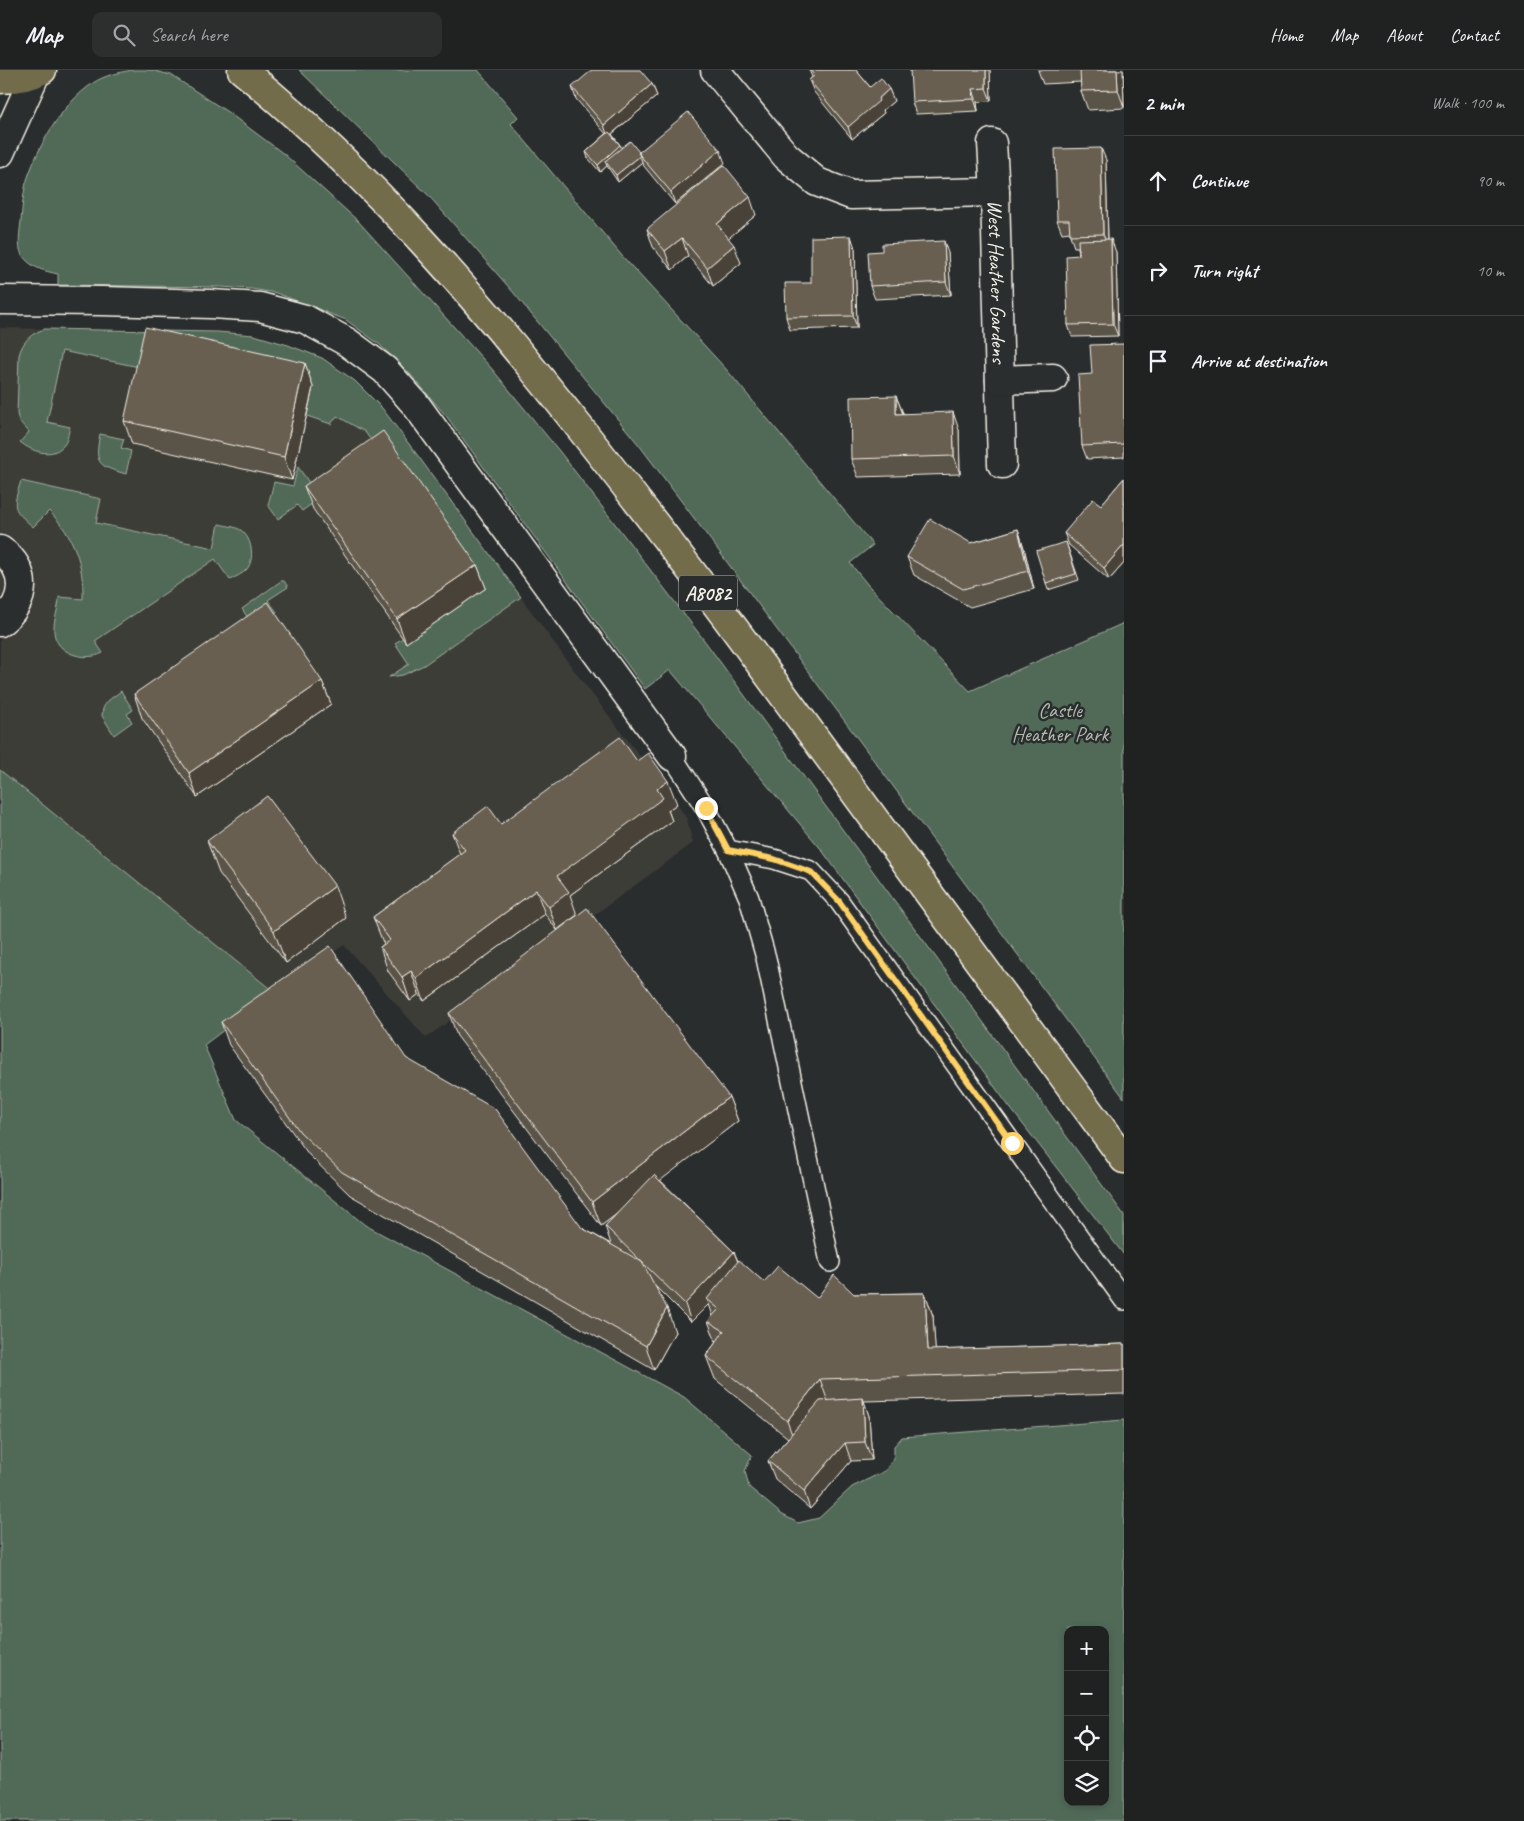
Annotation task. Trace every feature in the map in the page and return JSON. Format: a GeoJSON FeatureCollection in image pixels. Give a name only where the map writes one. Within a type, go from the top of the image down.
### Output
{"type":"FeatureCollection","features":[{"type":"Feature","properties":{"kind":"main road","name":"A8082"},"geometry":{"type":"LineString","coordinates":[[242,70],[338,153],[438,257],[518,350],[671,542],[1124,1158]]}},
{"type":"Feature","properties":{"kind":"main road"},"geometry":{"type":"LineString","coordinates":[[0,79],[39,72]]}},
{"type":"Feature","properties":{"kind":"street","name":"West Heather Gardens"},"geometry":{"type":"LineString","coordinates":[[715,70],[786,156],[817,182],[851,195],[995,192],[1002,464]]}},
{"type":"Feature","properties":{"kind":"street"},"geometry":{"type":"LineString","coordinates":[[0,153],[39,72]]}},
{"type":"Feature","properties":{"kind":"street"},"geometry":{"type":"LineString","coordinates":[[992,142],[995,192]]}},
{"type":"Feature","properties":{"kind":"street"},"geometry":{"type":"LineString","coordinates":[[0,300],[112,301],[260,307],[305,319],[347,342],[385,370],[416,405],[672,756]]}},
{"type":"Feature","properties":{"kind":"street"},"geometry":{"type":"LineString","coordinates":[[1000,380],[1053,378]]}},
{"type":"Feature","properties":{"kind":"street"},"geometry":{"type":"LineString","coordinates":[[0,550],[16,566],[21,579],[21,592],[17,605],[9,616],[0,622]]}},
{"type":"Feature","properties":{"kind":"lane"},"geometry":{"type":"LineString","coordinates":[[672,756],[706,808],[728,850],[749,898],[766,958],[830,1262]]}},
{"type":"Feature","properties":{"kind":"lane"},"geometry":{"type":"LineString","coordinates":[[728,850],[774,859],[811,872],[839,901],[1124,1300]]}},
{"type":"Feature","properties":{"kind":"shaded area"},"geometry":{"type":"Polygon","coordinates":[[[0,328],[218,332],[254,335],[322,358],[355,381],[382,408],[576,673],[677,804],[687,819],[693,843],[426,1038],[344,945],[274,992],[0,770],[0,328]]]}},
{"type":"Feature","properties":{"kind":"green space"},"geometry":{"type":"Polygon","coordinates":[[[132,70],[151,70],[171,75],[229,113],[284,154],[358,221],[492,369],[560,452],[707,644],[1124,1215],[1124,1255],[1008,1105],[821,849],[670,670],[645,689],[447,417],[411,375],[379,344],[346,320],[276,293],[220,287],[58,285],[58,274],[38,268],[29,263],[22,255],[19,243],[24,192],[31,169],[44,141],[60,115],[81,92],[102,78],[132,70]]]}},
{"type":"Feature","properties":{"kind":"green space","name":"Castle Heather Park"},"geometry":{"type":"Polygon","coordinates":[[[299,70],[478,70],[518,117],[511,124],[623,257],[726,369],[873,545],[850,563],[868,585],[970,691],[1124,623],[1124,1098],[639,445],[513,292],[429,196],[299,70]]]}},
{"type":"Feature","properties":{"kind":"green space"},"geometry":{"type":"Polygon","coordinates":[[[45,329],[218,332],[254,335],[322,358],[355,381],[382,408],[521,597],[424,665],[403,675],[389,677],[409,664],[395,643],[403,638],[382,456],[365,432],[337,416],[331,424],[307,416],[313,387],[139,367],[62,351],[47,422],[70,427],[68,437],[65,444],[58,450],[47,453],[35,451],[20,442],[29,432],[19,421],[17,414],[19,355],[28,338],[45,329]]]}},
{"type":"Feature","properties":{"kind":"green space"},"geometry":{"type":"Polygon","coordinates":[[[100,434],[124,439],[121,448],[131,451],[126,474],[109,469],[100,462],[98,458],[98,444],[100,434]]]}},
{"type":"Feature","properties":{"kind":"green space"},"geometry":{"type":"Polygon","coordinates":[[[298,467],[320,498],[302,511],[297,505],[278,519],[268,505],[274,482],[293,486],[298,467]]]}},
{"type":"Feature","properties":{"kind":"green space"},"geometry":{"type":"Polygon","coordinates":[[[21,481],[101,499],[96,523],[214,548],[219,524],[237,528],[248,539],[252,555],[251,560],[247,569],[230,580],[215,559],[95,641],[103,653],[88,657],[72,654],[65,650],[56,639],[54,627],[59,597],[83,599],[82,574],[76,551],[65,530],[49,511],[33,527],[21,516],[15,503],[21,481]]]}},
{"type":"Feature","properties":{"kind":"green space"},"geometry":{"type":"Polygon","coordinates":[[[281,581],[284,581],[288,587],[268,600],[277,612],[254,627],[242,609],[281,581]]]}},
{"type":"Feature","properties":{"kind":"green space"},"geometry":{"type":"Polygon","coordinates":[[[121,691],[133,710],[127,714],[132,722],[114,735],[102,716],[102,711],[108,701],[121,691]]]}},
{"type":"Feature","properties":{"kind":"green space"},"geometry":{"type":"Polygon","coordinates":[[[0,770],[274,992],[204,1045],[236,1120],[365,1225],[684,1397],[752,1455],[745,1471],[749,1487],[781,1514],[798,1523],[819,1518],[852,1487],[885,1471],[894,1458],[894,1446],[902,1437],[1124,1420],[1124,1821],[0,1821],[0,770]]]}},
{"type":"Feature","properties":{"kind":"building"},"geometry":{"type":"Polygon","coordinates":[[[592,70],[640,70],[652,84],[604,125],[572,87],[592,70]]]}},
{"type":"Feature","properties":{"kind":"building"},"geometry":{"type":"Polygon","coordinates":[[[811,70],[856,70],[870,87],[881,78],[889,89],[878,99],[879,101],[848,127],[809,80],[815,75],[811,70]]]}},
{"type":"Feature","properties":{"kind":"building"},"geometry":{"type":"Polygon","coordinates":[[[910,70],[986,70],[986,88],[973,89],[974,99],[912,102],[910,70]]]}},
{"type":"Feature","properties":{"kind":"building"},"geometry":{"type":"Polygon","coordinates":[[[1080,70],[1117,70],[1118,90],[1081,91],[1080,70]]]}},
{"type":"Feature","properties":{"kind":"building"},"geometry":{"type":"Polygon","coordinates":[[[688,112],[720,150],[671,192],[638,153],[688,112]]]}},
{"type":"Feature","properties":{"kind":"building"},"geometry":{"type":"Polygon","coordinates":[[[609,132],[620,145],[598,165],[586,152],[609,132]]]}},
{"type":"Feature","properties":{"kind":"building"},"geometry":{"type":"Polygon","coordinates":[[[630,141],[640,156],[616,175],[605,161],[630,141]]]}},
{"type":"Feature","properties":{"kind":"building"},"geometry":{"type":"Polygon","coordinates":[[[1101,148],[1103,234],[1070,235],[1069,220],[1057,220],[1055,149],[1101,148]]]}},
{"type":"Feature","properties":{"kind":"building"},"geometry":{"type":"Polygon","coordinates":[[[724,165],[750,197],[717,224],[734,245],[707,268],[682,238],[665,251],[647,229],[724,165]]]}},
{"type":"Feature","properties":{"kind":"building"},"geometry":{"type":"Polygon","coordinates":[[[851,236],[853,316],[786,317],[785,283],[811,283],[811,237],[851,236]]]}},
{"type":"Feature","properties":{"kind":"building"},"geometry":{"type":"Polygon","coordinates":[[[1111,239],[1113,324],[1068,325],[1066,256],[1079,255],[1078,240],[1111,239]]]}},
{"type":"Feature","properties":{"kind":"building"},"geometry":{"type":"Polygon","coordinates":[[[944,241],[946,282],[870,286],[868,252],[882,251],[882,244],[944,241]]]}},
{"type":"Feature","properties":{"kind":"building"},"geometry":{"type":"Polygon","coordinates":[[[145,327],[305,363],[284,457],[124,421],[145,327]]]}},
{"type":"Feature","properties":{"kind":"building"},"geometry":{"type":"Polygon","coordinates":[[[1124,344],[1124,444],[1082,446],[1078,375],[1092,374],[1090,345],[1124,344]]]}},
{"type":"Feature","properties":{"kind":"building"},"geometry":{"type":"Polygon","coordinates":[[[896,396],[896,414],[953,412],[954,456],[851,459],[850,397],[896,396]]]}},
{"type":"Feature","properties":{"kind":"building"},"geometry":{"type":"Polygon","coordinates":[[[383,431],[477,565],[397,619],[304,486],[383,431]]]}},
{"type":"Feature","properties":{"kind":"building"},"geometry":{"type":"Polygon","coordinates":[[[1124,478],[1124,545],[1104,568],[1064,533],[1093,499],[1101,505],[1124,478]]]}},
{"type":"Feature","properties":{"kind":"building"},"geometry":{"type":"Polygon","coordinates":[[[930,519],[971,543],[1018,529],[1028,571],[963,589],[907,557],[930,519]]]}},
{"type":"Feature","properties":{"kind":"building"},"geometry":{"type":"Polygon","coordinates":[[[1066,542],[1076,574],[1046,583],[1036,551],[1066,542]]]}},
{"type":"Feature","properties":{"kind":"building"},"geometry":{"type":"Polygon","coordinates":[[[268,602],[322,681],[189,773],[134,694],[268,602]]]}},
{"type":"Feature","properties":{"kind":"building"},"geometry":{"type":"Polygon","coordinates":[[[620,737],[637,761],[648,753],[668,781],[657,789],[663,798],[557,876],[569,892],[549,907],[536,890],[416,978],[411,971],[402,977],[380,947],[390,940],[373,917],[465,850],[452,833],[488,806],[501,824],[620,737]]]}},
{"type":"Feature","properties":{"kind":"building"},"geometry":{"type":"Polygon","coordinates":[[[267,796],[335,886],[274,931],[207,841],[267,796]]]}},
{"type":"Feature","properties":{"kind":"building"},"geometry":{"type":"Polygon","coordinates":[[[587,908],[729,1097],[592,1202],[449,1013],[587,908]]]}},
{"type":"Feature","properties":{"kind":"building"},"geometry":{"type":"Polygon","coordinates":[[[330,946],[406,1058],[495,1109],[582,1228],[642,1262],[667,1308],[646,1346],[342,1172],[300,1132],[221,1022],[330,946]]]}},
{"type":"Feature","properties":{"kind":"building"},"geometry":{"type":"Polygon","coordinates":[[[654,1175],[734,1252],[685,1304],[605,1226],[654,1175]]]}},
{"type":"Feature","properties":{"kind":"building"},"geometry":{"type":"Polygon","coordinates":[[[739,1260],[764,1282],[778,1266],[817,1298],[834,1275],[854,1294],[925,1293],[928,1350],[1124,1344],[1124,1370],[820,1379],[787,1421],[706,1356],[724,1331],[708,1321],[719,1309],[707,1299],[739,1260]]]}},
{"type":"Feature","properties":{"kind":"building"},"geometry":{"type":"Polygon","coordinates":[[[863,1398],[865,1442],[845,1443],[804,1491],[768,1461],[820,1401],[863,1398]]]}},
{"type":"Feature","properties":{"kind":"route"},"geometry":{"type":"LineString","coordinates":[[706,808],[728,850],[774,859],[811,872],[839,901],[1012,1143]]}}]}
